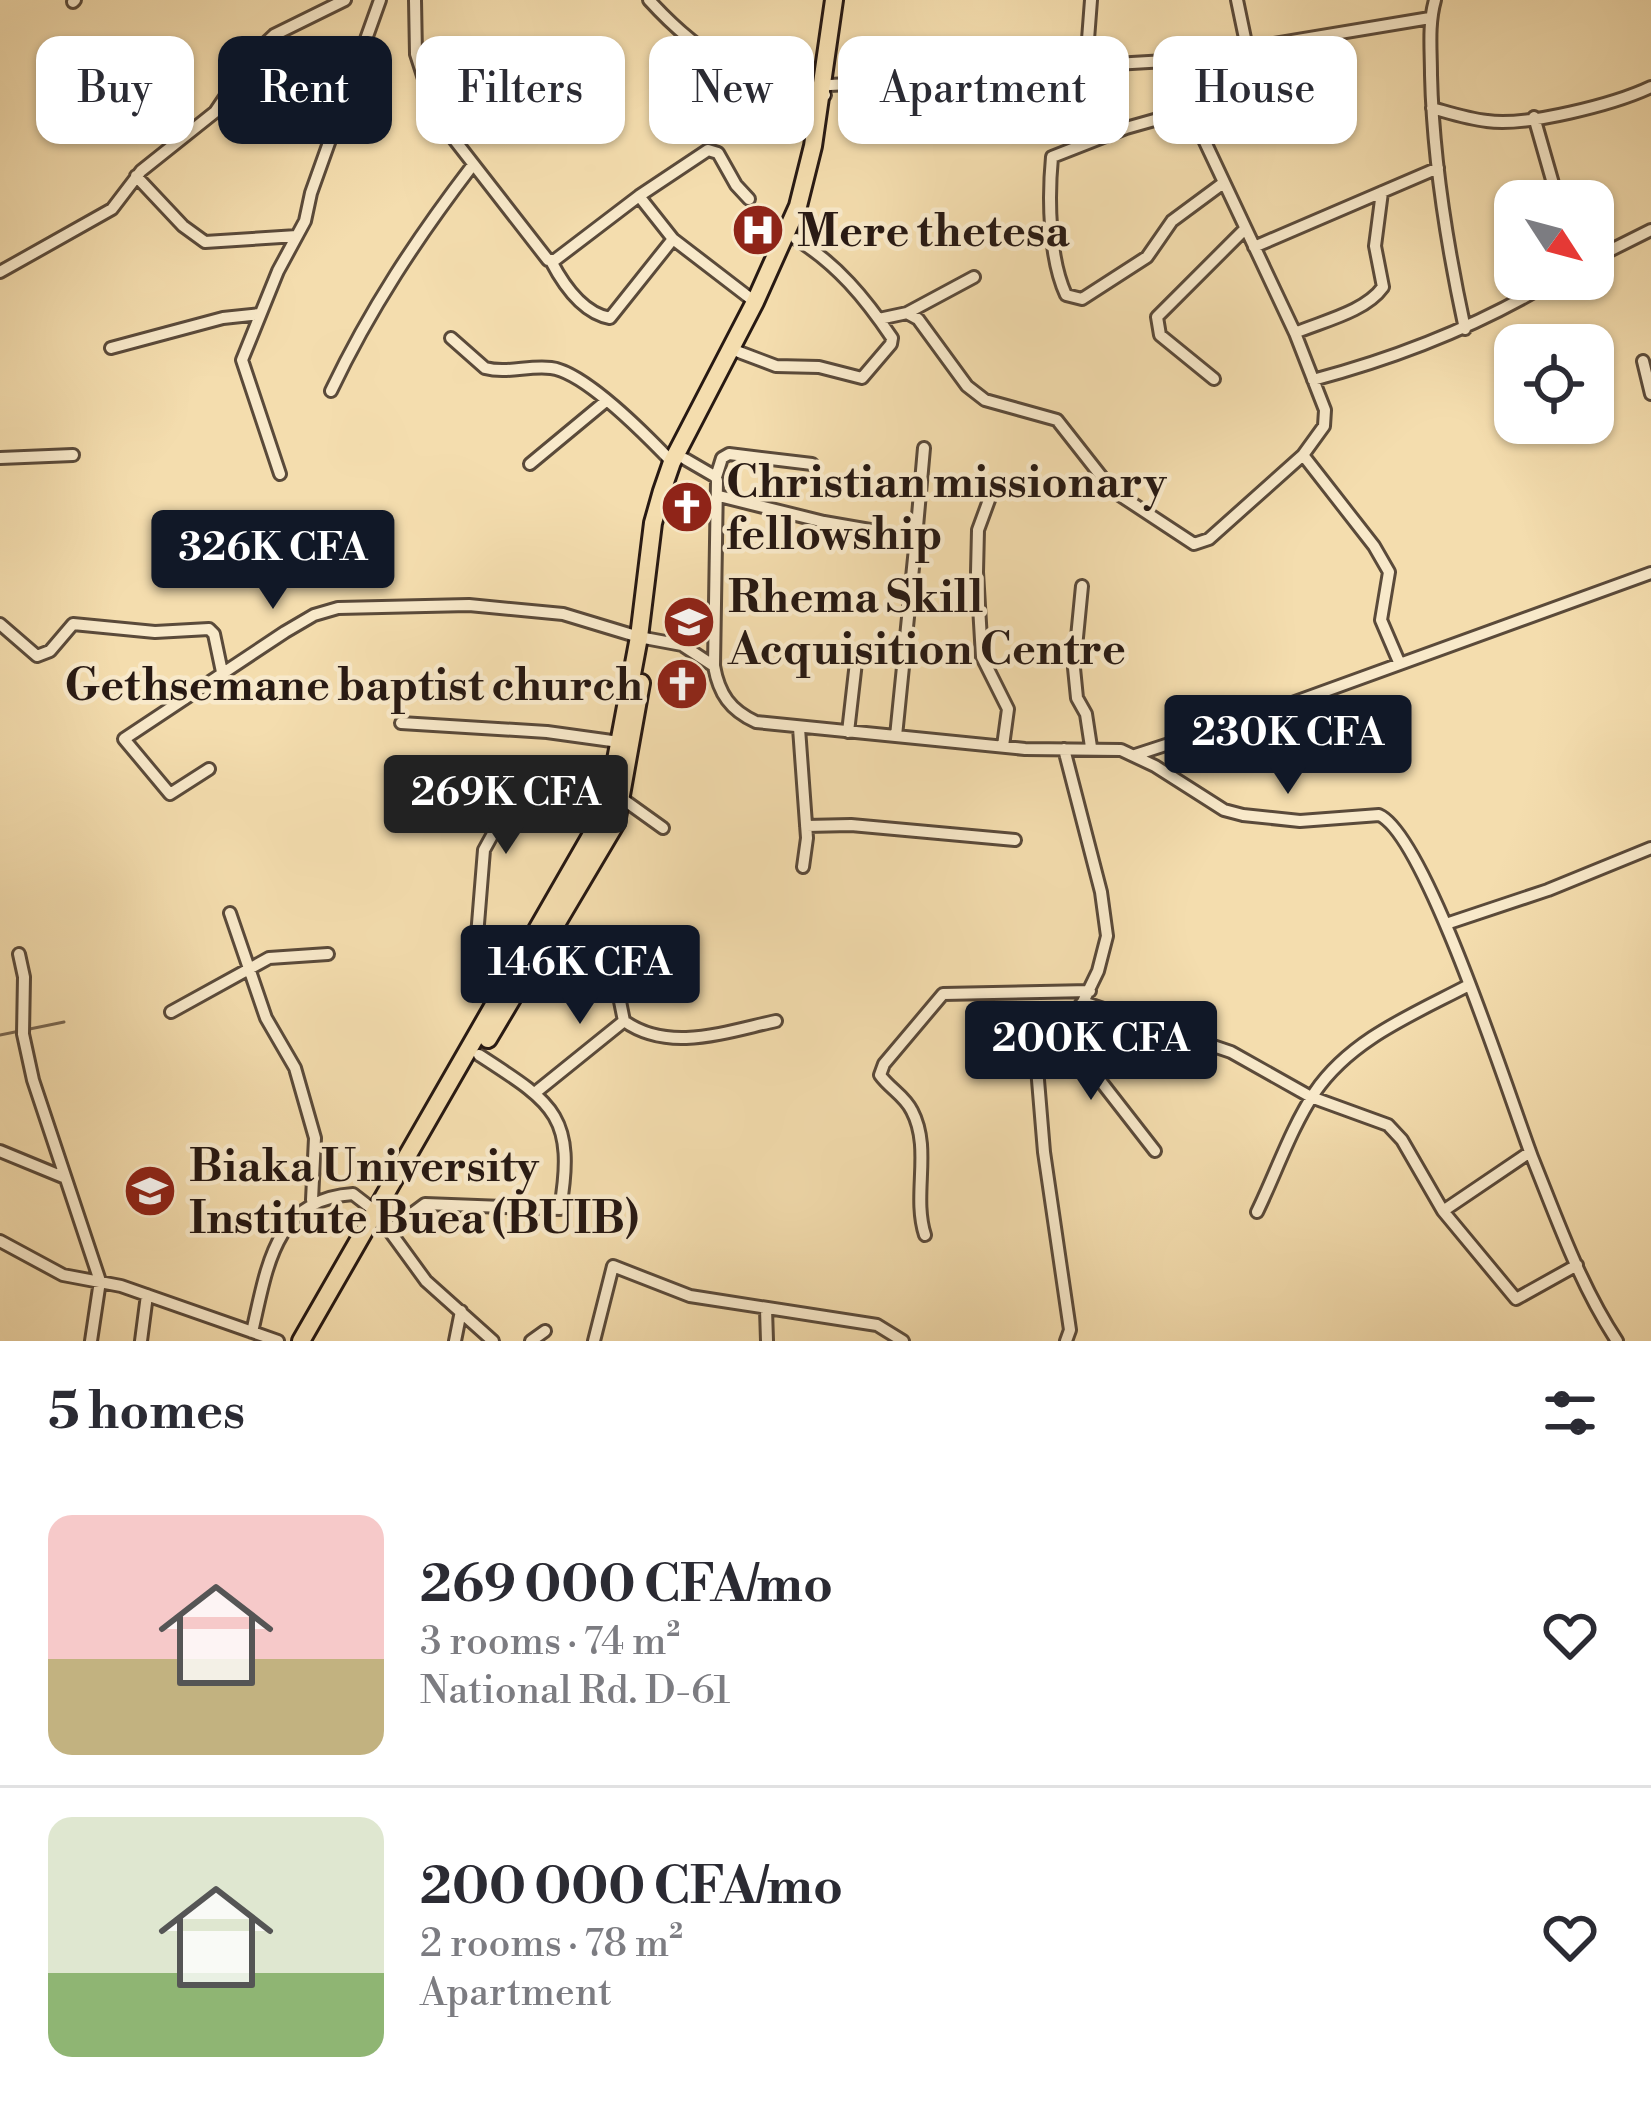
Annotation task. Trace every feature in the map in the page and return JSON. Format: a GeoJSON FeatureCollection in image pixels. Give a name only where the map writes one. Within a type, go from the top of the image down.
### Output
{"type":"FeatureCollection","features":[{"type":"Feature","properties":{"kind":"highway"},"geometry":{"type":"LineString","coordinates":[[678,460],[740,352],[796,238],[815,178],[839,0]]}},
{"type":"Feature","properties":{"kind":"highway"},"geometry":{"type":"LineString","coordinates":[[301,1341],[382,1220],[616,794],[644,638],[653,523],[798,206],[826,92]]}},
{"type":"Feature","properties":{"kind":"highway"},"geometry":{"type":"LineString","coordinates":[[313,1341],[616,823],[619,742],[644,638]]}},
{"type":"Feature","properties":{"kind":"street"},"geometry":{"type":"LineString","coordinates":[[0,272],[112,209],[136,176],[215,112],[254,54],[274,35],[345,0]]}},
{"type":"Feature","properties":{"kind":"street"},"geometry":{"type":"LineString","coordinates":[[280,474],[242,360],[297,236],[380,0]]}},
{"type":"Feature","properties":{"kind":"street"},"geometry":{"type":"LineString","coordinates":[[415,0],[416,55],[429,101],[472,166],[551,261],[564,286],[598,316],[610,318],[673,239]]}},
{"type":"Feature","properties":{"kind":"street"},"geometry":{"type":"LineString","coordinates":[[650,0],[692,42],[730,68],[779,88],[838,91]]}},
{"type":"Feature","properties":{"kind":"street"},"geometry":{"type":"LineString","coordinates":[[1088,36],[1091,0]]}},
{"type":"Feature","properties":{"kind":"street"},"geometry":{"type":"LineString","coordinates":[[1237,0],[1242,36]]}},
{"type":"Feature","properties":{"kind":"street"},"geometry":{"type":"LineString","coordinates":[[1435,0],[1430,18],[1432,108],[1465,329]]}},
{"type":"Feature","properties":{"kind":"street"},"geometry":{"type":"LineString","coordinates":[[1322,36],[1430,18]]}},
{"type":"Feature","properties":{"kind":"street"},"geometry":{"type":"LineString","coordinates":[[1432,108],[1490,122],[1611,103],[1651,87]]}},
{"type":"Feature","properties":{"kind":"street"},"geometry":{"type":"LineString","coordinates":[[1534,117],[1552,180]]}},
{"type":"Feature","properties":{"kind":"street"},"geometry":{"type":"LineString","coordinates":[[1153,120],[1052,157],[1053,249],[1066,296],[1082,298],[1147,257],[1172,221],[1222,184]]}},
{"type":"Feature","properties":{"kind":"street"},"geometry":{"type":"LineString","coordinates":[[908,313],[932,333],[967,386],[985,400],[1057,420],[1112,490],[1194,544],[1209,539],[1303,455],[1324,426],[1325,410],[1205,144]]}},
{"type":"Feature","properties":{"kind":"street"},"geometry":{"type":"LineString","coordinates":[[551,261],[708,150],[718,153],[749,199]]}},
{"type":"Feature","properties":{"kind":"street"},"geometry":{"type":"LineString","coordinates":[[331,391],[365,319],[472,166]]}},
{"type":"Feature","properties":{"kind":"street"},"geometry":{"type":"LineString","coordinates":[[1254,247],[1438,168]]}},
{"type":"Feature","properties":{"kind":"street"},"geometry":{"type":"LineString","coordinates":[[136,176],[183,226],[205,242],[297,236]]}},
{"type":"Feature","properties":{"kind":"street"},"geometry":{"type":"LineString","coordinates":[[1294,333],[1352,310],[1379,293],[1383,275],[1375,246],[1382,192]]}},
{"type":"Feature","properties":{"kind":"street"},"geometry":{"type":"LineString","coordinates":[[639,196],[673,239],[755,302]]}},
{"type":"Feature","properties":{"kind":"street"},"geometry":{"type":"LineString","coordinates":[[1214,379],[1160,335],[1157,317],[1245,229]]}},
{"type":"Feature","properties":{"kind":"street"},"geometry":{"type":"LineString","coordinates":[[1614,248],[1651,230]]}},
{"type":"Feature","properties":{"kind":"street"},"geometry":{"type":"LineString","coordinates":[[740,352],[776,366],[819,368],[862,378],[891,344],[879,319],[830,260],[796,238]]}},
{"type":"Feature","properties":{"kind":"street"},"geometry":{"type":"LineString","coordinates":[[879,319],[908,313],[974,277]]}},
{"type":"Feature","properties":{"kind":"street"},"geometry":{"type":"LineString","coordinates":[[1313,380],[1465,329],[1518,300]]}},
{"type":"Feature","properties":{"kind":"street"},"geometry":{"type":"LineString","coordinates":[[111,348],[223,318],[260,314]]}},
{"type":"Feature","properties":{"kind":"street"},"geometry":{"type":"LineString","coordinates":[[451,338],[484,368],[563,371],[678,460],[716,476]]}},
{"type":"Feature","properties":{"kind":"street"},"geometry":{"type":"LineString","coordinates":[[1643,361],[1651,394]]}},
{"type":"Feature","properties":{"kind":"street"},"geometry":{"type":"LineString","coordinates":[[530,464],[606,401]]}},
{"type":"Feature","properties":{"kind":"street"},"geometry":{"type":"LineString","coordinates":[[896,736],[924,448]]}},
{"type":"Feature","properties":{"kind":"street"},"geometry":{"type":"LineString","coordinates":[[812,464],[729,454],[722,458],[716,476],[714,666],[724,696],[742,716],[799,728],[1135,754],[1198,795],[1243,815],[1300,821],[1379,815],[1388,819],[1446,924],[1530,1152],[1577,1265],[1617,1341]]}},
{"type":"Feature","properties":{"kind":"street"},"geometry":{"type":"LineString","coordinates":[[0,458],[73,455]]}},
{"type":"Feature","properties":{"kind":"street"},"geometry":{"type":"LineString","coordinates":[[1303,455],[1389,572],[1381,620],[1399,662]]}},
{"type":"Feature","properties":{"kind":"street"},"geometry":{"type":"LineString","coordinates":[[996,481],[979,530],[977,572],[982,657],[1008,709],[1003,746]]}},
{"type":"Feature","properties":{"kind":"street"},"geometry":{"type":"LineString","coordinates":[[718,496],[837,525],[916,538]]}},
{"type":"Feature","properties":{"kind":"street"},"geometry":{"type":"LineString","coordinates":[[1135,754],[1273,710],[1651,573]]}},
{"type":"Feature","properties":{"kind":"street"},"geometry":{"type":"LineString","coordinates":[[1082,586],[1074,668],[1090,747]]}},
{"type":"Feature","properties":{"kind":"street"},"geometry":{"type":"LineString","coordinates":[[209,770],[170,794],[124,739],[314,615],[363,605],[521,608],[593,620],[682,645],[714,666]]}},
{"type":"Feature","properties":{"kind":"street"},"geometry":{"type":"LineString","coordinates":[[0,624],[37,656],[50,651],[73,624],[155,632],[209,629],[222,672]]}},
{"type":"Feature","properties":{"kind":"street"},"geometry":{"type":"LineString","coordinates":[[848,732],[856,662]]}},
{"type":"Feature","properties":{"kind":"street"},"geometry":{"type":"LineString","coordinates":[[401,723],[500,728],[619,742]]}},
{"type":"Feature","properties":{"kind":"street"},"geometry":{"type":"LineString","coordinates":[[799,728],[806,826],[803,867]]}},
{"type":"Feature","properties":{"kind":"street"},"geometry":{"type":"LineString","coordinates":[[1064,749],[1101,892],[1107,936],[1086,996],[1037,1068],[1070,1330],[1066,1341]]}},
{"type":"Feature","properties":{"kind":"street"},"geometry":{"type":"LineString","coordinates":[[474,973],[479,881],[487,840],[495,830],[586,791],[616,794],[663,828]]}},
{"type":"Feature","properties":{"kind":"street"},"geometry":{"type":"LineString","coordinates":[[806,826],[851,825],[1015,840]]}},
{"type":"Feature","properties":{"kind":"street"},"geometry":{"type":"LineString","coordinates":[[1446,924],[1651,848]]}},
{"type":"Feature","properties":{"kind":"street"},"geometry":{"type":"LineString","coordinates":[[230,913],[266,1018],[295,1068],[315,1138],[312,1201],[278,1242],[253,1332]]}},
{"type":"Feature","properties":{"kind":"street"},"geometry":{"type":"LineString","coordinates":[[19,954],[24,976],[23,1034],[63,1178],[100,1281],[91,1341]]}},
{"type":"Feature","properties":{"kind":"street"},"geometry":{"type":"LineString","coordinates":[[171,1012],[269,958],[328,954]]}},
{"type":"Feature","properties":{"kind":"street"},"geometry":{"type":"LineString","coordinates":[[611,957],[624,1021],[645,1036],[701,1037],[776,1021]]}},
{"type":"Feature","properties":{"kind":"street"},"geometry":{"type":"LineString","coordinates":[[1257,1212],[1324,1078],[1364,1042],[1469,986]]}},
{"type":"Feature","properties":{"kind":"street"},"geometry":{"type":"LineString","coordinates":[[926,1235],[918,1206],[920,1131],[906,1101],[880,1075],[884,1064],[943,994],[1086,996],[1231,1052],[1311,1097],[1388,1125],[1402,1140],[1443,1211],[1516,1299],[1577,1265]]}},
{"type":"Feature","properties":{"kind":"street"},"geometry":{"type":"LineString","coordinates":[[536,1092],[624,1021]]}},
{"type":"Feature","properties":{"kind":"street"},"geometry":{"type":"LineString","coordinates":[[1060,1028],[1155,1151]]}},
{"type":"Feature","properties":{"kind":"street"},"geometry":{"type":"LineString","coordinates":[[382,1220],[425,1204],[560,1209],[567,1161],[556,1121],[536,1092],[478,1055]]}},
{"type":"Feature","properties":{"kind":"street"},"geometry":{"type":"LineString","coordinates":[[0,1151],[63,1178]]}},
{"type":"Feature","properties":{"kind":"street"},"geometry":{"type":"LineString","coordinates":[[1443,1211],[1530,1152]]}},
{"type":"Feature","properties":{"kind":"street"},"geometry":{"type":"LineString","coordinates":[[312,1201],[353,1194],[382,1220],[426,1282],[493,1341]]}},
{"type":"Feature","properties":{"kind":"street"},"geometry":{"type":"LineString","coordinates":[[0,1241],[63,1275],[147,1295],[278,1341]]}},
{"type":"Feature","properties":{"kind":"street"},"geometry":{"type":"LineString","coordinates":[[594,1341],[614,1266],[690,1296],[877,1325],[903,1341]]}},
{"type":"Feature","properties":{"kind":"street"},"geometry":{"type":"LineString","coordinates":[[141,1341],[147,1295]]}},
{"type":"Feature","properties":{"kind":"street"},"geometry":{"type":"LineString","coordinates":[[766,1309],[767,1341]]}},
{"type":"Feature","properties":{"kind":"street"},"geometry":{"type":"LineString","coordinates":[[455,1341],[461,1311]]}},
{"type":"Feature","properties":{"kind":"street"},"geometry":{"type":"LineString","coordinates":[[531,1341],[545,1331]]}},
{"type":"Feature","properties":{"kind":"waterway"},"geometry":{"type":"LineString","coordinates":[[0,1035],[64,1022]]}},
{"type":"Feature","properties":{"kind":"place","name":"Mere thetesa"},"geometry":{"type":"Point","coordinates":[758,230]}},
{"type":"Feature","properties":{"kind":"place","name":"Christian missionary fellowship"},"geometry":{"type":"Point","coordinates":[687,507]}},
{"type":"Feature","properties":{"kind":"place","name":"Rhema Skill Acquisition Centre"},"geometry":{"type":"Point","coordinates":[689,622]}},
{"type":"Feature","properties":{"kind":"place","name":"Gethsemane baptist church"},"geometry":{"type":"Point","coordinates":[682,684]}},
{"type":"Feature","properties":{"kind":"place","name":"Biaka University Institute Buea (BUIB)"},"geometry":{"type":"Point","coordinates":[150,1191]}}]}
